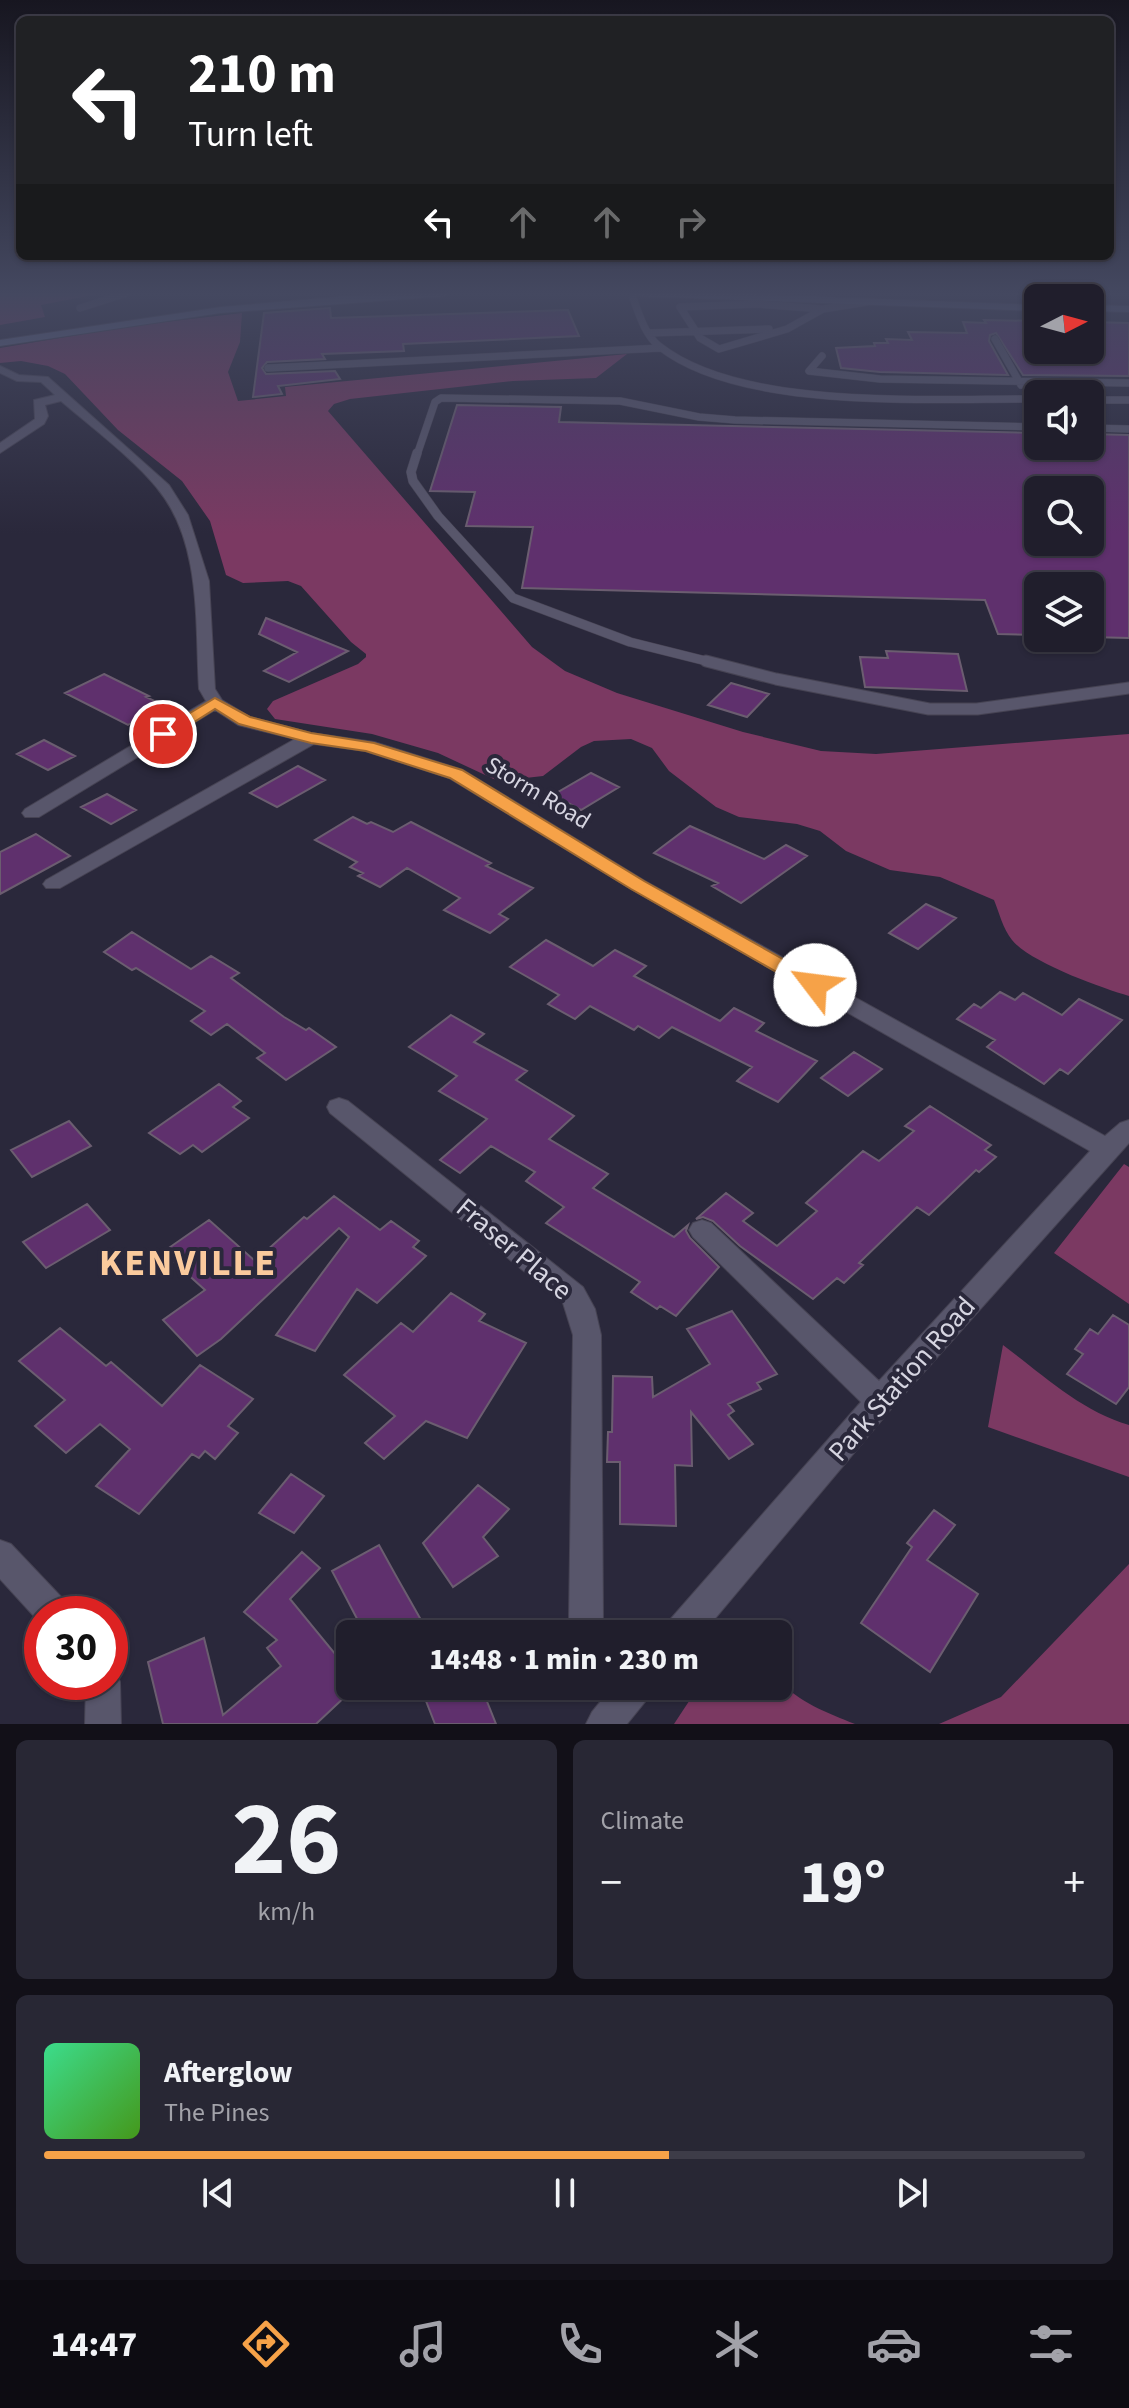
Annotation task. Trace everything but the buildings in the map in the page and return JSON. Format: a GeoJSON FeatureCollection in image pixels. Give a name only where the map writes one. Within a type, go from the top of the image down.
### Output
{"type":"FeatureCollection","features":[{"type":"Feature","properties":{"kind":"street"},"geometry":{"type":"LineString","coordinates":[[8,373],[17,378],[44,379],[162,485],[181,515],[201,581],[207,689],[215,703],[32,813]]}},
{"type":"Feature","properties":{"kind":"street"},"geometry":{"type":"LineString","coordinates":[[0,449],[40,421],[38,403],[62,397]]}},
{"type":"Feature","properties":{"kind":"street","name":"Storm Road"},"geometry":{"type":"LineString","coordinates":[[215,703],[244,721],[311,738],[368,746],[456,774],[638,885],[1107,1149]]}},
{"type":"Feature","properties":{"kind":"street"},"geometry":{"type":"LineString","coordinates":[[53,884],[311,738]]}},
{"type":"Feature","properties":{"kind":"street","name":"Fraser Place"},"geometry":{"type":"LineString","coordinates":[[339,1107],[573,1295],[581,1309],[587,1335],[586,1620]]}},
{"type":"Feature","properties":{"kind":"street","name":"Park Station Road"},"geometry":{"type":"LineString","coordinates":[[692,1620],[880,1401],[1107,1149],[1129,1129]]}},
{"type":"Feature","properties":{"kind":"street"},"geometry":{"type":"LineString","coordinates":[[702,1230],[880,1401]]}},
{"type":"Feature","properties":{"kind":"street"},"geometry":{"type":"LineString","coordinates":[[0,1555],[38,1596]]}},
{"type":"Feature","properties":{"kind":"street"},"geometry":{"type":"LineString","coordinates":[[103,1700],[103,1724]]}},
{"type":"Feature","properties":{"kind":"street"},"geometry":{"type":"LineString","coordinates":[[604,1724],[620,1700]]}},
{"type":"Feature","properties":{"kind":"lane"},"geometry":{"type":"LineString","coordinates":[[714,373],[780,389],[844,395],[1024,399]]}},
{"type":"Feature","properties":{"kind":"lane"},"geometry":{"type":"LineString","coordinates":[[820,373],[880,379],[1129,383]]}},
{"type":"Feature","properties":{"kind":"lane"},"geometry":{"type":"LineString","coordinates":[[1015,373],[1024,387]]}},
{"type":"Feature","properties":{"kind":"lane"},"geometry":{"type":"LineString","coordinates":[[576,399],[579,383]]}},
{"type":"Feature","properties":{"kind":"lane"},"geometry":{"type":"LineString","coordinates":[[535,398],[539,384]]}},
{"type":"Feature","properties":{"kind":"lane"},"geometry":{"type":"LineString","coordinates":[[1024,427],[720,420],[620,401],[440,399],[435,402],[411,472],[413,481],[438,516],[516,600],[591,629],[674,654],[776,679],[929,709],[991,708],[1129,688]]}},
{"type":"Feature","properties":{"kind":"lane"},"geometry":{"type":"LineString","coordinates":[[1104,400],[1129,400]]}},
{"type":"Feature","properties":{"kind":"lane"},"geometry":{"type":"LineString","coordinates":[[1104,428],[1129,429]]}},
{"type":"Feature","properties":{"kind":"shaded area"},"geometry":{"type":"Polygon","coordinates":[[[229,373],[238,401],[286,396],[285,387],[425,373],[602,373],[596,378],[513,381],[350,399],[334,404],[328,411],[532,647],[565,671],[617,693],[743,732],[821,751],[876,754],[1129,734],[1129,996],[1066,973],[1021,948],[1006,931],[994,900],[940,877],[890,870],[846,851],[820,831],[797,824],[739,817],[716,807],[669,771],[652,748],[631,739],[594,741],[581,747],[543,776],[498,781],[438,753],[372,734],[275,719],[267,709],[273,701],[358,664],[366,654],[351,642],[301,586],[288,581],[243,583],[226,575],[210,521],[182,481],[118,430],[65,374],[229,373]]]}},
{"type":"Feature","properties":{"kind":"shaded area"},"geometry":{"type":"Polygon","coordinates":[[[1124,1164],[1129,1167],[1129,1304],[1054,1253],[1124,1164]]]}},
{"type":"Feature","properties":{"kind":"shaded area"},"geometry":{"type":"Polygon","coordinates":[[[1003,1345],[1078,1401],[1129,1425],[1129,1477],[988,1427],[1003,1345]]]}},
{"type":"Feature","properties":{"kind":"shaded area"},"geometry":{"type":"Polygon","coordinates":[[[1129,1564],[1129,1724],[939,1724],[1001,1697],[1129,1564]]]}},
{"type":"Feature","properties":{"kind":"shaded area"},"geometry":{"type":"Polygon","coordinates":[[[792,1692],[855,1724],[674,1724],[690,1700],[792,1700],[792,1692]]]}},
{"type":"Feature","properties":{"kind":"district","name":"KENVILLE"},"geometry":{"type":"Point","coordinates":[188,1263]}},
{"type":"Feature","properties":{"kind":"route"},"geometry":{"type":"LineString","coordinates":[[163,734],[215,703],[244,721],[311,738],[368,746],[456,774],[638,885],[815,985]]}}]}
